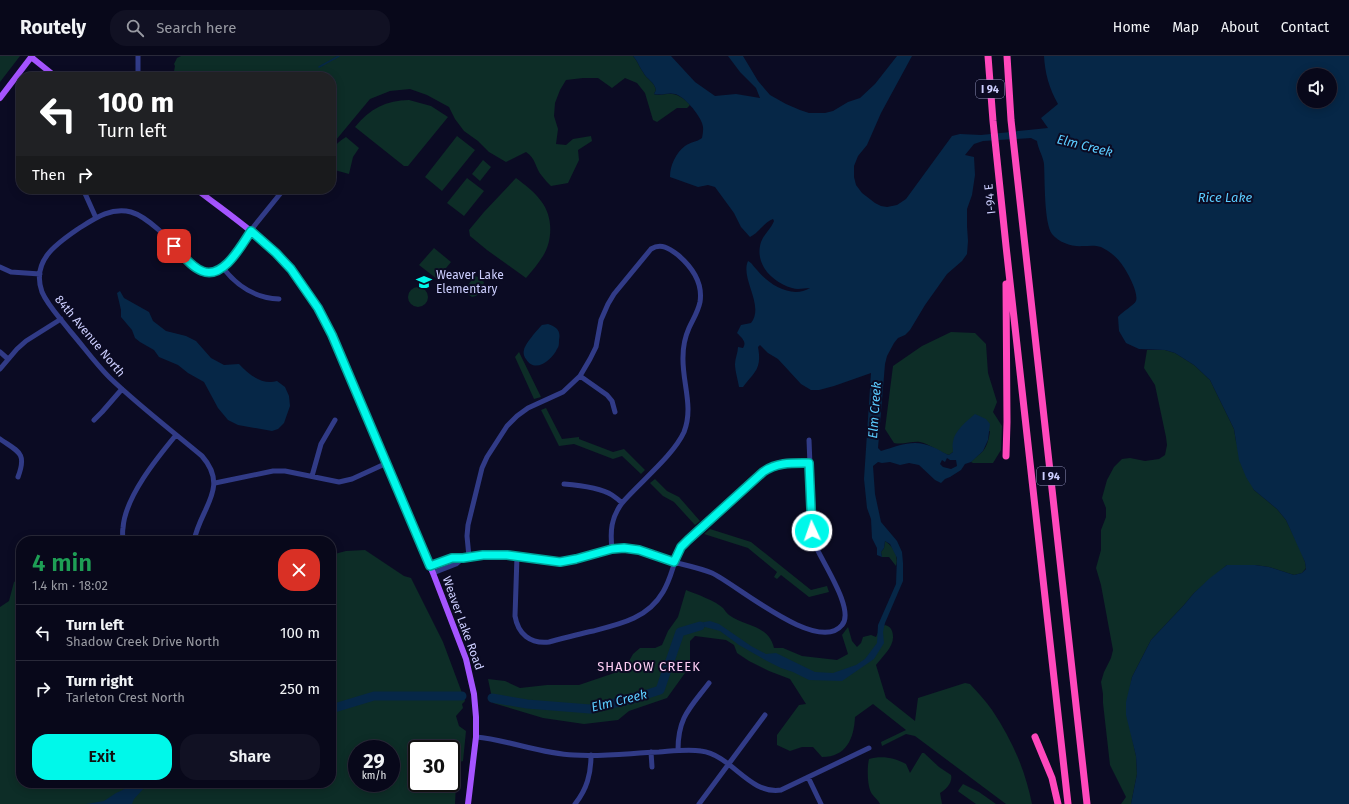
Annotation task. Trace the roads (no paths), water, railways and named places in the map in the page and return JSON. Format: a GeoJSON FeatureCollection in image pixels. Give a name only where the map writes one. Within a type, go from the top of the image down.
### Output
{"type":"FeatureCollection","features":[{"type":"Feature","properties":{"kind":"highway","name":"I-94 E"},"geometry":{"type":"LineString","coordinates":[[988,56],[1006,246]]}},
{"type":"Feature","properties":{"kind":"highway","name":"I 94"},"geometry":{"type":"LineString","coordinates":[[1007,56],[1009,102],[1087,804]]}},
{"type":"Feature","properties":{"kind":"highway","name":"I 94"},"geometry":{"type":"LineString","coordinates":[[1006,246],[1068,804]]}},
{"type":"Feature","properties":{"kind":"highway"},"geometry":{"type":"LineString","coordinates":[[1006,246],[1006,456]]}},
{"type":"Feature","properties":{"kind":"highway"},"geometry":{"type":"LineString","coordinates":[[1035,737],[1052,778],[1058,804]]}},
{"type":"Feature","properties":{"kind":"main road"},"geometry":{"type":"LineString","coordinates":[[19,72],[31,56],[50,72]]}},
{"type":"Feature","properties":{"kind":"main road"},"geometry":{"type":"LineString","coordinates":[[0,98],[16,76]]}},
{"type":"Feature","properties":{"kind":"main road","name":"Weaver Lake Road"},"geometry":{"type":"LineString","coordinates":[[203,194],[251,231],[276,253],[291,269],[318,308],[332,335],[433,573],[466,659],[474,694],[476,737],[468,804]]}},
{"type":"Feature","properties":{"kind":"street"},"geometry":{"type":"LineString","coordinates":[[138,56],[138,72]]}},
{"type":"Feature","properties":{"kind":"street"},"geometry":{"type":"LineString","coordinates":[[85,194],[96,218]]}},
{"type":"Feature","properties":{"kind":"street"},"geometry":{"type":"LineString","coordinates":[[0,267],[11,272],[40,274],[44,260],[54,246],[96,218],[112,212],[130,212],[138,215],[153,225],[201,271],[212,272],[223,268],[280,194]]}},
{"type":"Feature","properties":{"kind":"street"},"geometry":{"type":"LineString","coordinates":[[469,557],[467,536],[468,525],[482,468],[487,456],[507,426],[517,416],[528,408],[563,392],[580,376],[596,347],[603,314],[611,299],[651,250],[657,247],[665,247],[672,250],[688,265],[696,278],[699,288],[699,307],[687,333],[683,349],[688,414],[684,432],[674,448],[616,511],[611,523],[610,535],[612,549]]}},
{"type":"Feature","properties":{"kind":"street"},"geometry":{"type":"LineString","coordinates":[[223,268],[247,291],[269,299],[279,299]]}},
{"type":"Feature","properties":{"kind":"street","name":"84th Avenue North"},"geometry":{"type":"LineString","coordinates":[[40,274],[40,283],[45,298],[101,369],[122,389],[207,461],[211,468],[215,483]]}},
{"type":"Feature","properties":{"kind":"street"},"geometry":{"type":"LineString","coordinates":[[0,369],[16,349],[61,319]]}},
{"type":"Feature","properties":{"kind":"street"},"geometry":{"type":"LineString","coordinates":[[0,352],[8,359]]}},
{"type":"Feature","properties":{"kind":"street"},"geometry":{"type":"LineString","coordinates":[[580,376],[607,395],[612,401],[615,412]]}},
{"type":"Feature","properties":{"kind":"street"},"geometry":{"type":"LineString","coordinates":[[94,420],[122,389]]}},
{"type":"Feature","properties":{"kind":"street"},"geometry":{"type":"LineString","coordinates":[[312,476],[321,444],[335,420]]}},
{"type":"Feature","properties":{"kind":"street"},"geometry":{"type":"LineString","coordinates":[[123,536],[124,519],[135,494],[150,468],[176,434]]}},
{"type":"Feature","properties":{"kind":"street"},"geometry":{"type":"LineString","coordinates":[[0,439],[21,456],[22,464],[18,477]]}},
{"type":"Feature","properties":{"kind":"street"},"geometry":{"type":"LineString","coordinates":[[430,566],[452,558],[493,555],[517,556],[560,562],[612,549],[624,548],[639,550],[714,574],[772,612],[810,629],[828,632],[837,630],[842,625],[846,616],[842,601],[831,575],[816,549],[813,540],[809,440]]}},
{"type":"Feature","properties":{"kind":"street"},"geometry":{"type":"LineString","coordinates":[[195,536],[198,526],[214,491],[215,483],[273,471],[285,471],[333,481],[345,481],[386,463]]}},
{"type":"Feature","properties":{"kind":"street"},"geometry":{"type":"LineString","coordinates":[[517,556],[515,616],[519,630],[529,640],[542,643],[618,625],[636,618],[650,608],[660,597],[669,580],[674,562],[681,547],[769,468],[785,464],[809,463]]}},
{"type":"Feature","properties":{"kind":"street"},"geometry":{"type":"LineString","coordinates":[[564,484],[573,484],[605,492],[614,496],[622,503]]}},
{"type":"Feature","properties":{"kind":"street"},"geometry":{"type":"LineString","coordinates":[[433,573],[456,564],[463,558]]}},
{"type":"Feature","properties":{"kind":"street"},"geometry":{"type":"LineString","coordinates":[[678,750],[680,724],[689,708],[709,683]]}},
{"type":"Feature","properties":{"kind":"street"},"geometry":{"type":"LineString","coordinates":[[699,804],[765,715]]}},
{"type":"Feature","properties":{"kind":"street"},"geometry":{"type":"LineString","coordinates":[[476,737],[563,755],[591,755],[678,750],[702,751],[711,753],[729,764],[755,784],[768,790],[781,790],[869,748]]}},
{"type":"Feature","properties":{"kind":"street"},"geometry":{"type":"LineString","coordinates":[[651,752],[652,767]]}},
{"type":"Feature","properties":{"kind":"street"},"geometry":{"type":"LineString","coordinates":[[578,803],[588,782],[591,755]]}},
{"type":"Feature","properties":{"kind":"street"},"geometry":{"type":"LineString","coordinates":[[808,777],[821,804]]}},
{"type":"Feature","properties":{"kind":"water","name":"Rice Lake"},"geometry":{"type":"Polygon","coordinates":[[[633,56],[671,56],[695,82],[715,96],[736,94],[760,98],[756,88],[740,72],[728,56],[743,56],[758,81],[770,95],[786,104],[809,113],[825,113],[833,111],[848,102],[860,98],[875,84],[897,56],[912,56],[881,113],[867,145],[858,156],[854,166],[856,185],[862,193],[875,203],[887,207],[897,205],[906,199],[952,136],[960,134],[981,135],[1048,128],[1041,118],[1058,104],[1048,80],[1044,56],[1349,56],[1349,804],[1131,804],[1137,774],[1136,756],[1126,715],[1126,702],[1132,677],[1151,640],[1194,593],[1227,565],[1255,565],[1269,567],[1294,575],[1302,573],[1306,569],[1305,562],[1286,520],[1277,509],[1254,490],[1246,477],[1239,460],[1234,429],[1210,380],[1194,365],[1175,353],[1165,350],[1139,349],[1126,343],[1119,331],[1118,317],[1135,303],[1136,292],[1118,260],[1111,253],[1101,247],[1071,245],[1058,240],[1052,234],[1049,228],[1046,211],[1044,164],[1037,141],[1031,138],[983,141],[974,144],[965,155],[974,157],[975,175],[972,195],[967,209],[967,254],[962,261],[947,274],[925,305],[910,330],[905,335],[898,338],[887,356],[885,364],[878,448],[881,451],[902,445],[921,443],[949,455],[953,452],[954,438],[961,426],[975,414],[986,419],[990,424],[988,440],[983,451],[971,462],[965,464],[961,470],[941,483],[935,480],[919,465],[909,463],[900,465],[890,462],[878,462],[873,466],[875,494],[881,522],[897,541],[902,552],[903,563],[903,581],[885,623],[883,632],[884,643],[874,659],[842,681],[809,680],[767,661],[739,645],[720,631],[705,627],[690,630],[688,627],[699,623],[710,621],[719,624],[751,646],[766,654],[776,653],[815,672],[833,673],[856,665],[865,659],[877,643],[878,625],[896,584],[897,558],[890,544],[885,541],[884,548],[881,552],[882,557],[877,555],[877,548],[872,538],[871,519],[867,508],[864,479],[871,373],[834,386],[819,390],[811,390],[801,384],[778,359],[768,353],[760,345],[758,347],[758,365],[754,373],[743,387],[739,387],[735,370],[735,362],[738,347],[743,348],[744,344],[743,340],[737,333],[741,325],[751,323],[755,316],[754,300],[747,276],[746,268],[748,261],[762,276],[781,289],[796,292],[810,288],[796,289],[785,285],[772,277],[762,265],[760,258],[761,242],[773,224],[773,219],[750,237],[741,227],[734,213],[715,187],[708,185],[698,187],[670,177],[672,164],[679,152],[687,145],[702,138],[703,125],[695,110],[679,95],[654,94],[656,90],[655,87],[645,75],[633,56]],[[947,458],[945,462],[942,460],[940,464],[943,467],[951,469],[957,466],[956,460],[950,460],[947,458]]]}},
{"type":"Feature","properties":{"kind":"water"},"geometry":{"type":"Polygon","coordinates":[[[120,291],[124,298],[149,312],[153,321],[166,331],[186,336],[196,341],[211,358],[224,365],[239,364],[256,378],[266,382],[277,381],[285,387],[289,396],[290,406],[284,423],[278,429],[272,431],[238,425],[228,420],[218,408],[204,382],[188,373],[178,365],[159,357],[154,350],[135,338],[132,330],[121,317],[117,293],[120,291]]]}},
{"type":"Feature","properties":{"kind":"water"},"geometry":{"type":"Polygon","coordinates":[[[548,324],[554,326],[559,332],[558,347],[555,353],[543,364],[534,365],[525,357],[525,347],[542,325],[548,324]]]}},
{"type":"Feature","properties":{"kind":"water"},"geometry":{"type":"Polygon","coordinates":[[[127,788],[144,788],[134,799],[132,804],[86,804],[104,801],[127,788]]]}},
{"type":"Feature","properties":{"kind":"waterway"},"geometry":{"type":"LineString","coordinates":[[319,67],[339,56]]}},
{"type":"Feature","properties":{"kind":"waterway","name":"Elm Creek"},"geometry":{"type":"LineString","coordinates":[[492,698],[527,704],[590,709],[632,699],[660,690],[680,632],[700,626]]}},
{"type":"Feature","properties":{"kind":"waterway","name":"Elm Creek"},"geometry":{"type":"LineString","coordinates":[[336,707],[374,696],[462,696]]}},
{"type":"Feature","properties":{"kind":"place","name":"Weaver Lake Elementary"},"geometry":{"type":"Point","coordinates":[424,282]}},
{"type":"Feature","properties":{"kind":"district","name":"SHADOW CREEK"},"geometry":{"type":"Point","coordinates":[649,666]}}]}
